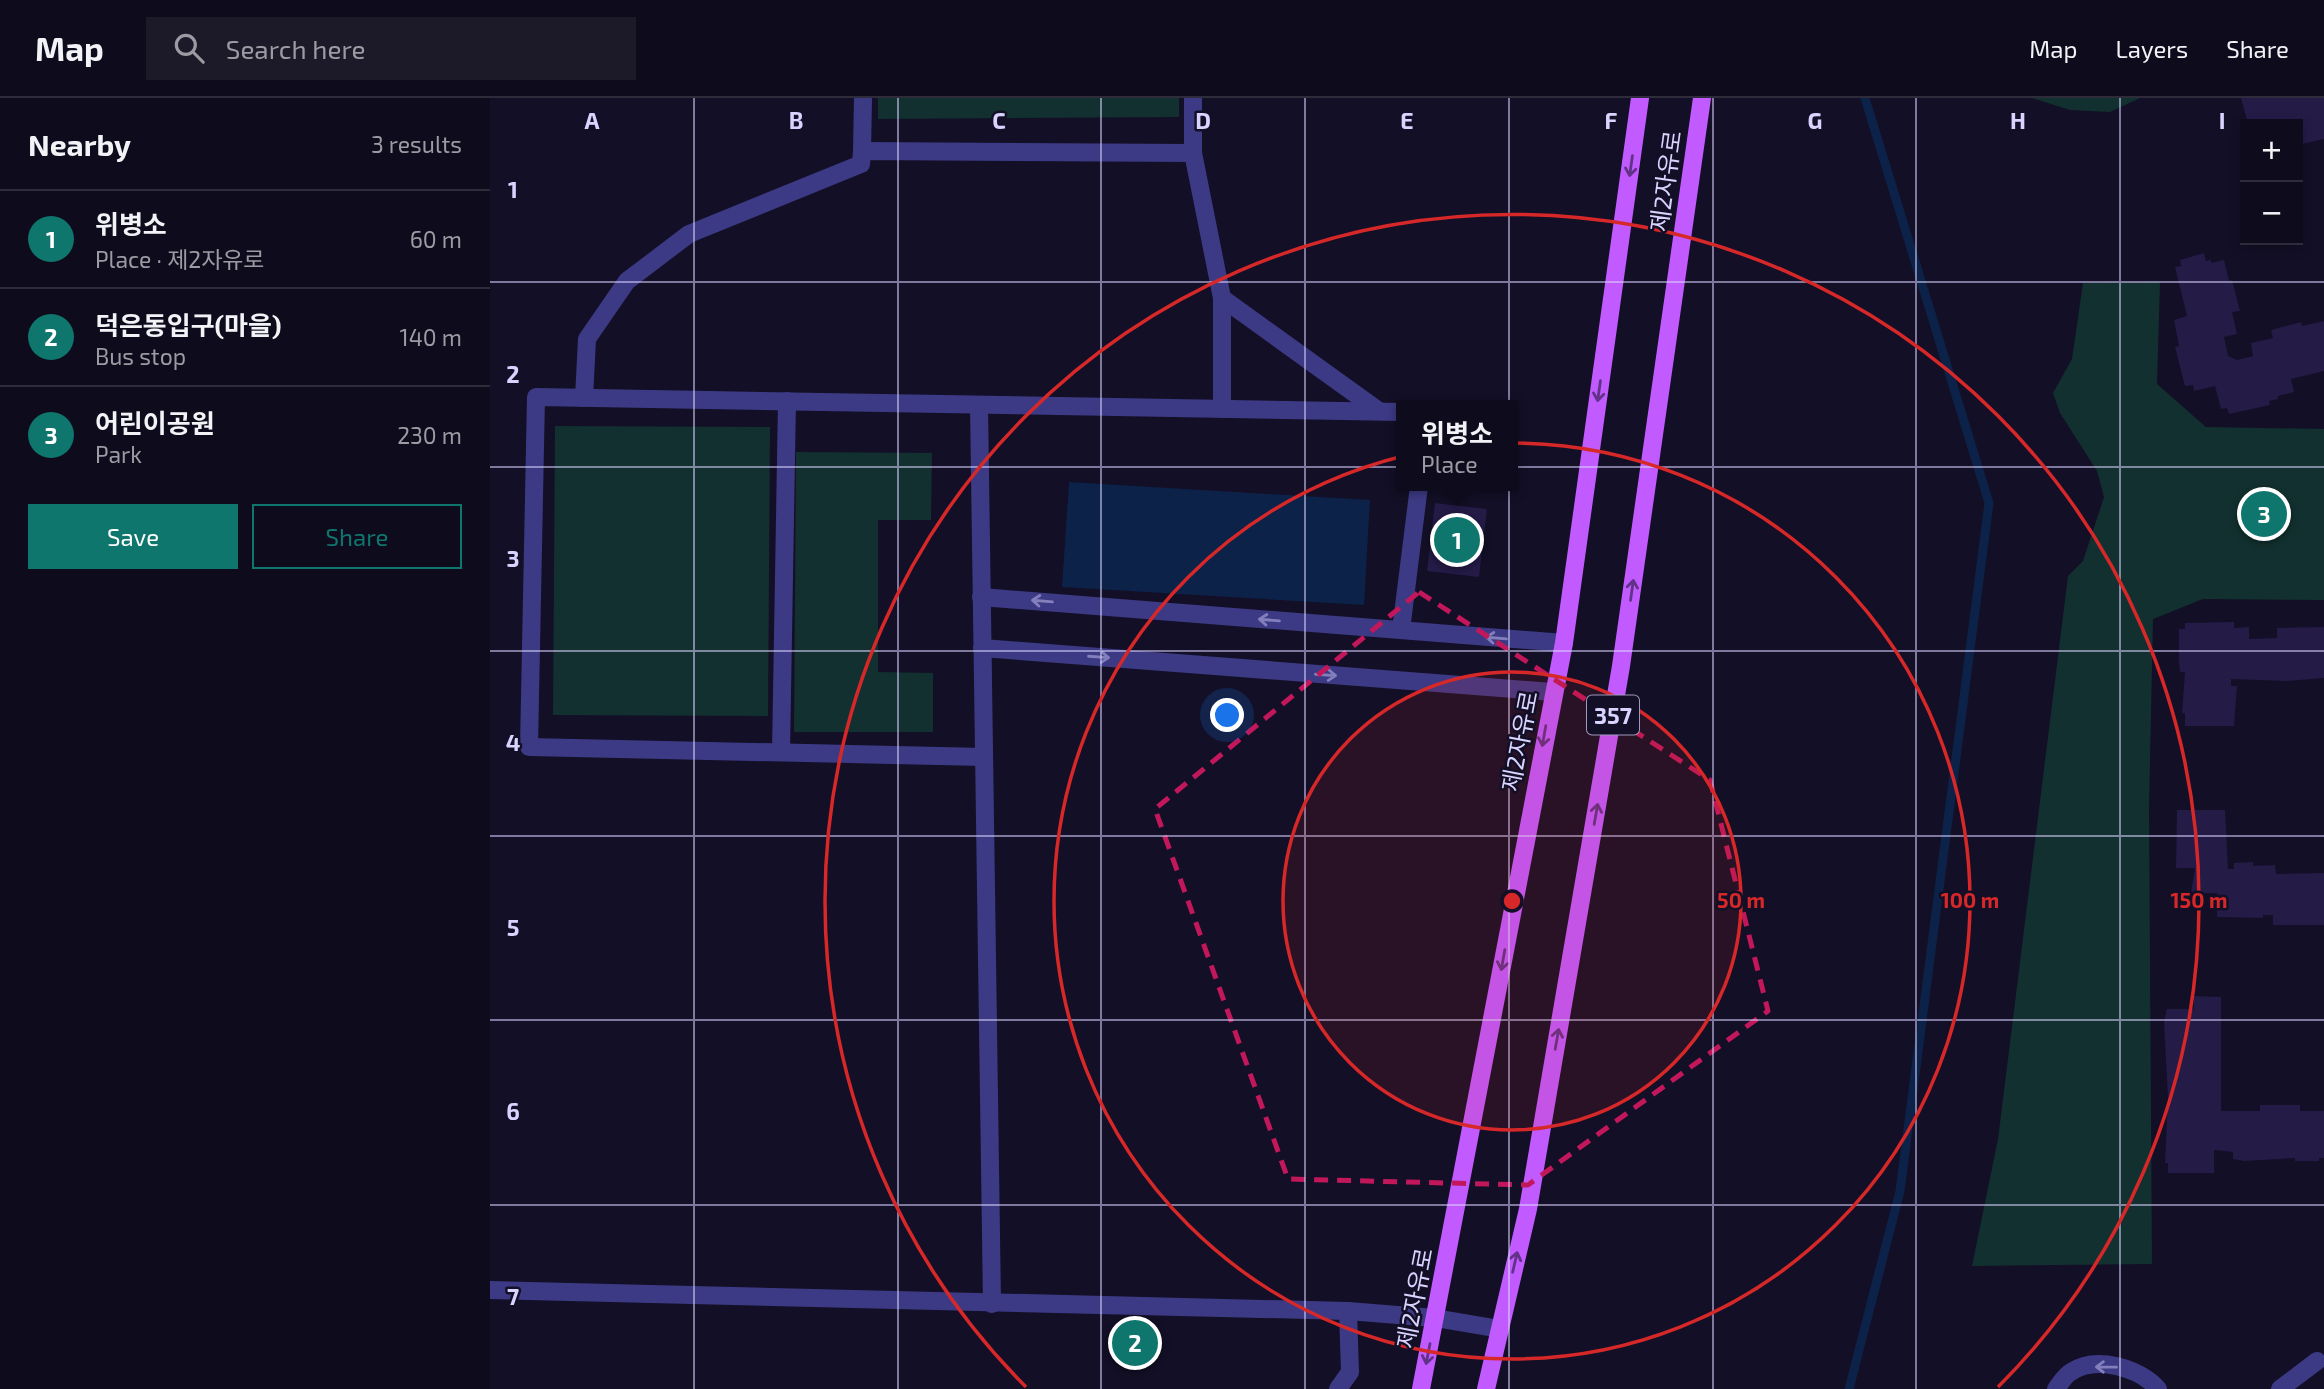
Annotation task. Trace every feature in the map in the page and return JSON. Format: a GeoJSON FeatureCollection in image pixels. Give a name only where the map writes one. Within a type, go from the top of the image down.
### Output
{"type":"FeatureCollection","features":[{"type":"Feature","properties":{"kind":"main road","name":"제2자유로"},"geometry":{"type":"LineString","coordinates":[[1421,1389],[1552,692],[1564,643],[1640,98]]}},
{"type":"Feature","properties":{"kind":"main road","name":"제2자유로"},"geometry":{"type":"LineString","coordinates":[[1486,1389],[1528,1209],[1621,666],[1702,98]]}},
{"type":"Feature","properties":{"kind":"street"},"geometry":{"type":"LineString","coordinates":[[584,398],[587,338],[627,281],[689,234],[861,164],[863,98]]}},
{"type":"Feature","properties":{"kind":"street"},"geometry":{"type":"LineString","coordinates":[[1193,98],[1193,153],[1222,298],[1222,409]]}},
{"type":"Feature","properties":{"kind":"street"},"geometry":{"type":"LineString","coordinates":[[862,151],[1193,153]]}},
{"type":"Feature","properties":{"kind":"street"},"geometry":{"type":"LineString","coordinates":[[1222,298],[1379,411]]}},
{"type":"Feature","properties":{"kind":"street"},"geometry":{"type":"LineString","coordinates":[[984,757],[530,747],[536,397],[1396,412]]}},
{"type":"Feature","properties":{"kind":"street"},"geometry":{"type":"LineString","coordinates":[[781,752],[787,401]]}},
{"type":"Feature","properties":{"kind":"street"},"geometry":{"type":"LineString","coordinates":[[979,405],[992,1304]]}},
{"type":"Feature","properties":{"kind":"street"},"geometry":{"type":"LineString","coordinates":[[1401,630],[1418,491]]}},
{"type":"Feature","properties":{"kind":"street"},"geometry":{"type":"LineString","coordinates":[[981,597],[1564,643]]}},
{"type":"Feature","properties":{"kind":"street"},"geometry":{"type":"LineString","coordinates":[[982,648],[1552,692]]}},
{"type":"Feature","properties":{"kind":"street"},"geometry":{"type":"LineString","coordinates":[[490,1290],[1348,1311],[1435,1318],[1500,1329]]}},
{"type":"Feature","properties":{"kind":"street"},"geometry":{"type":"LineString","coordinates":[[1338,1389],[1350,1372],[1348,1311]]}},
{"type":"Feature","properties":{"kind":"street"},"geometry":{"type":"LineString","coordinates":[[2280,1389],[2317,1361]]}},
{"type":"Feature","properties":{"kind":"street"},"geometry":{"type":"LineString","coordinates":[[2056,1389],[2070,1372],[2087,1366],[2116,1366],[2148,1377],[2158,1389]]}},
{"type":"Feature","properties":{"kind":"highlighted area"},"geometry":{"type":"Polygon","coordinates":[[[1419,592],[1710,780],[1768,1011],[1528,1185],[1288,1179],[1155,809],[1419,592]]]}},
{"type":"Feature","properties":{"kind":"green space"},"geometry":{"type":"Polygon","coordinates":[[[878,98],[1179,98],[1179,117],[878,119],[878,98]]]}},
{"type":"Feature","properties":{"kind":"green space"},"geometry":{"type":"Polygon","coordinates":[[[2032,98],[2140,98],[2110,112],[2070,110],[2032,98]]]}},
{"type":"Feature","properties":{"kind":"green space"},"geometry":{"type":"Polygon","coordinates":[[[2160,282],[2157,384],[2206,427],[2324,429],[2324,600],[2203,599],[2153,619],[2149,809],[2152,1264],[1972,1266],[1998,1139],[2068,576],[2083,561],[2104,497],[2097,471],[2060,413],[2053,393],[2072,359],[2083,283],[2160,282]]]}},
{"type":"Feature","properties":{"kind":"green space"},"geometry":{"type":"Polygon","coordinates":[[[555,426],[770,427],[768,716],[553,715],[555,426]]]}},
{"type":"Feature","properties":{"kind":"green space"},"geometry":{"type":"Polygon","coordinates":[[[796,452],[932,453],[931,520],[878,520],[878,672],[933,673],[933,732],[794,732],[796,452]]]}},
{"type":"Feature","properties":{"kind":"water"},"geometry":{"type":"Polygon","coordinates":[[[1069,482],[1370,500],[1364,605],[1062,587],[1069,482]]]}},
{"type":"Feature","properties":{"kind":"building"},"geometry":{"type":"Polygon","coordinates":[[[2241,98],[2324,98],[2324,139],[2303,144],[2303,119],[2247,119],[2241,98]]]}},
{"type":"Feature","properties":{"kind":"building"},"geometry":{"type":"Polygon","coordinates":[[[2204,253],[2206,261],[2211,260],[2211,263],[2224,260],[2240,311],[2232,312],[2237,334],[2224,337],[2228,356],[2237,360],[2253,356],[2251,343],[2273,338],[2271,330],[2301,322],[2302,326],[2324,321],[2324,371],[2291,379],[2294,392],[2278,396],[2278,399],[2269,401],[2270,405],[2229,414],[2227,408],[2221,409],[2215,386],[2194,391],[2193,385],[2185,386],[2175,347],[2179,346],[2174,320],[2187,316],[2175,267],[2181,266],[2180,260],[2204,253]]]}},
{"type":"Feature","properties":{"kind":"building"},"geometry":{"type":"Polygon","coordinates":[[[1435,503],[1487,509],[1479,577],[1427,571],[1435,503]]]}},
{"type":"Feature","properties":{"kind":"building"},"geometry":{"type":"Polygon","coordinates":[[[2234,622],[2234,628],[2249,627],[2249,639],[2277,638],[2277,628],[2324,627],[2324,678],[2287,681],[2231,679],[2231,686],[2237,686],[2234,726],[2185,726],[2185,713],[2182,713],[2185,672],[2180,672],[2179,629],[2185,629],[2185,623],[2234,622]]]}},
{"type":"Feature","properties":{"kind":"building"},"geometry":{"type":"Polygon","coordinates":[[[2177,810],[2225,810],[2228,869],[2234,869],[2234,863],[2253,862],[2253,866],[2275,865],[2276,874],[2324,873],[2324,925],[2273,925],[2273,915],[2263,915],[2263,918],[2217,917],[2217,893],[2191,893],[2195,868],[2176,868],[2177,810]]]}},
{"type":"Feature","properties":{"kind":"building"},"geometry":{"type":"Polygon","coordinates":[[[2194,996],[2221,997],[2221,1111],[2260,1111],[2260,1105],[2300,1105],[2300,1111],[2324,1111],[2324,1158],[2319,1158],[2319,1161],[2295,1161],[2295,1158],[2244,1161],[2233,1159],[2233,1152],[2214,1150],[2214,1173],[2168,1173],[2168,1163],[2165,1163],[2168,1098],[2164,1022],[2167,1009],[2194,1009],[2194,996]]]}},
{"type":"Feature","properties":{"kind":"waterway"},"geometry":{"type":"LineString","coordinates":[[1849,1389],[1900,1191],[1989,503],[1865,98]]}},
{"type":"Feature","properties":{"kind":"place","name":"어린이공원"},"geometry":{"type":"Point","coordinates":[2264,514]}},
{"type":"Feature","properties":{"kind":"place","name":"위병소"},"geometry":{"type":"Point","coordinates":[1457,540]}},
{"type":"Feature","properties":{"kind":"place","name":"덕은동입구(마을)"},"geometry":{"type":"Point","coordinates":[1135,1343]}}]}
